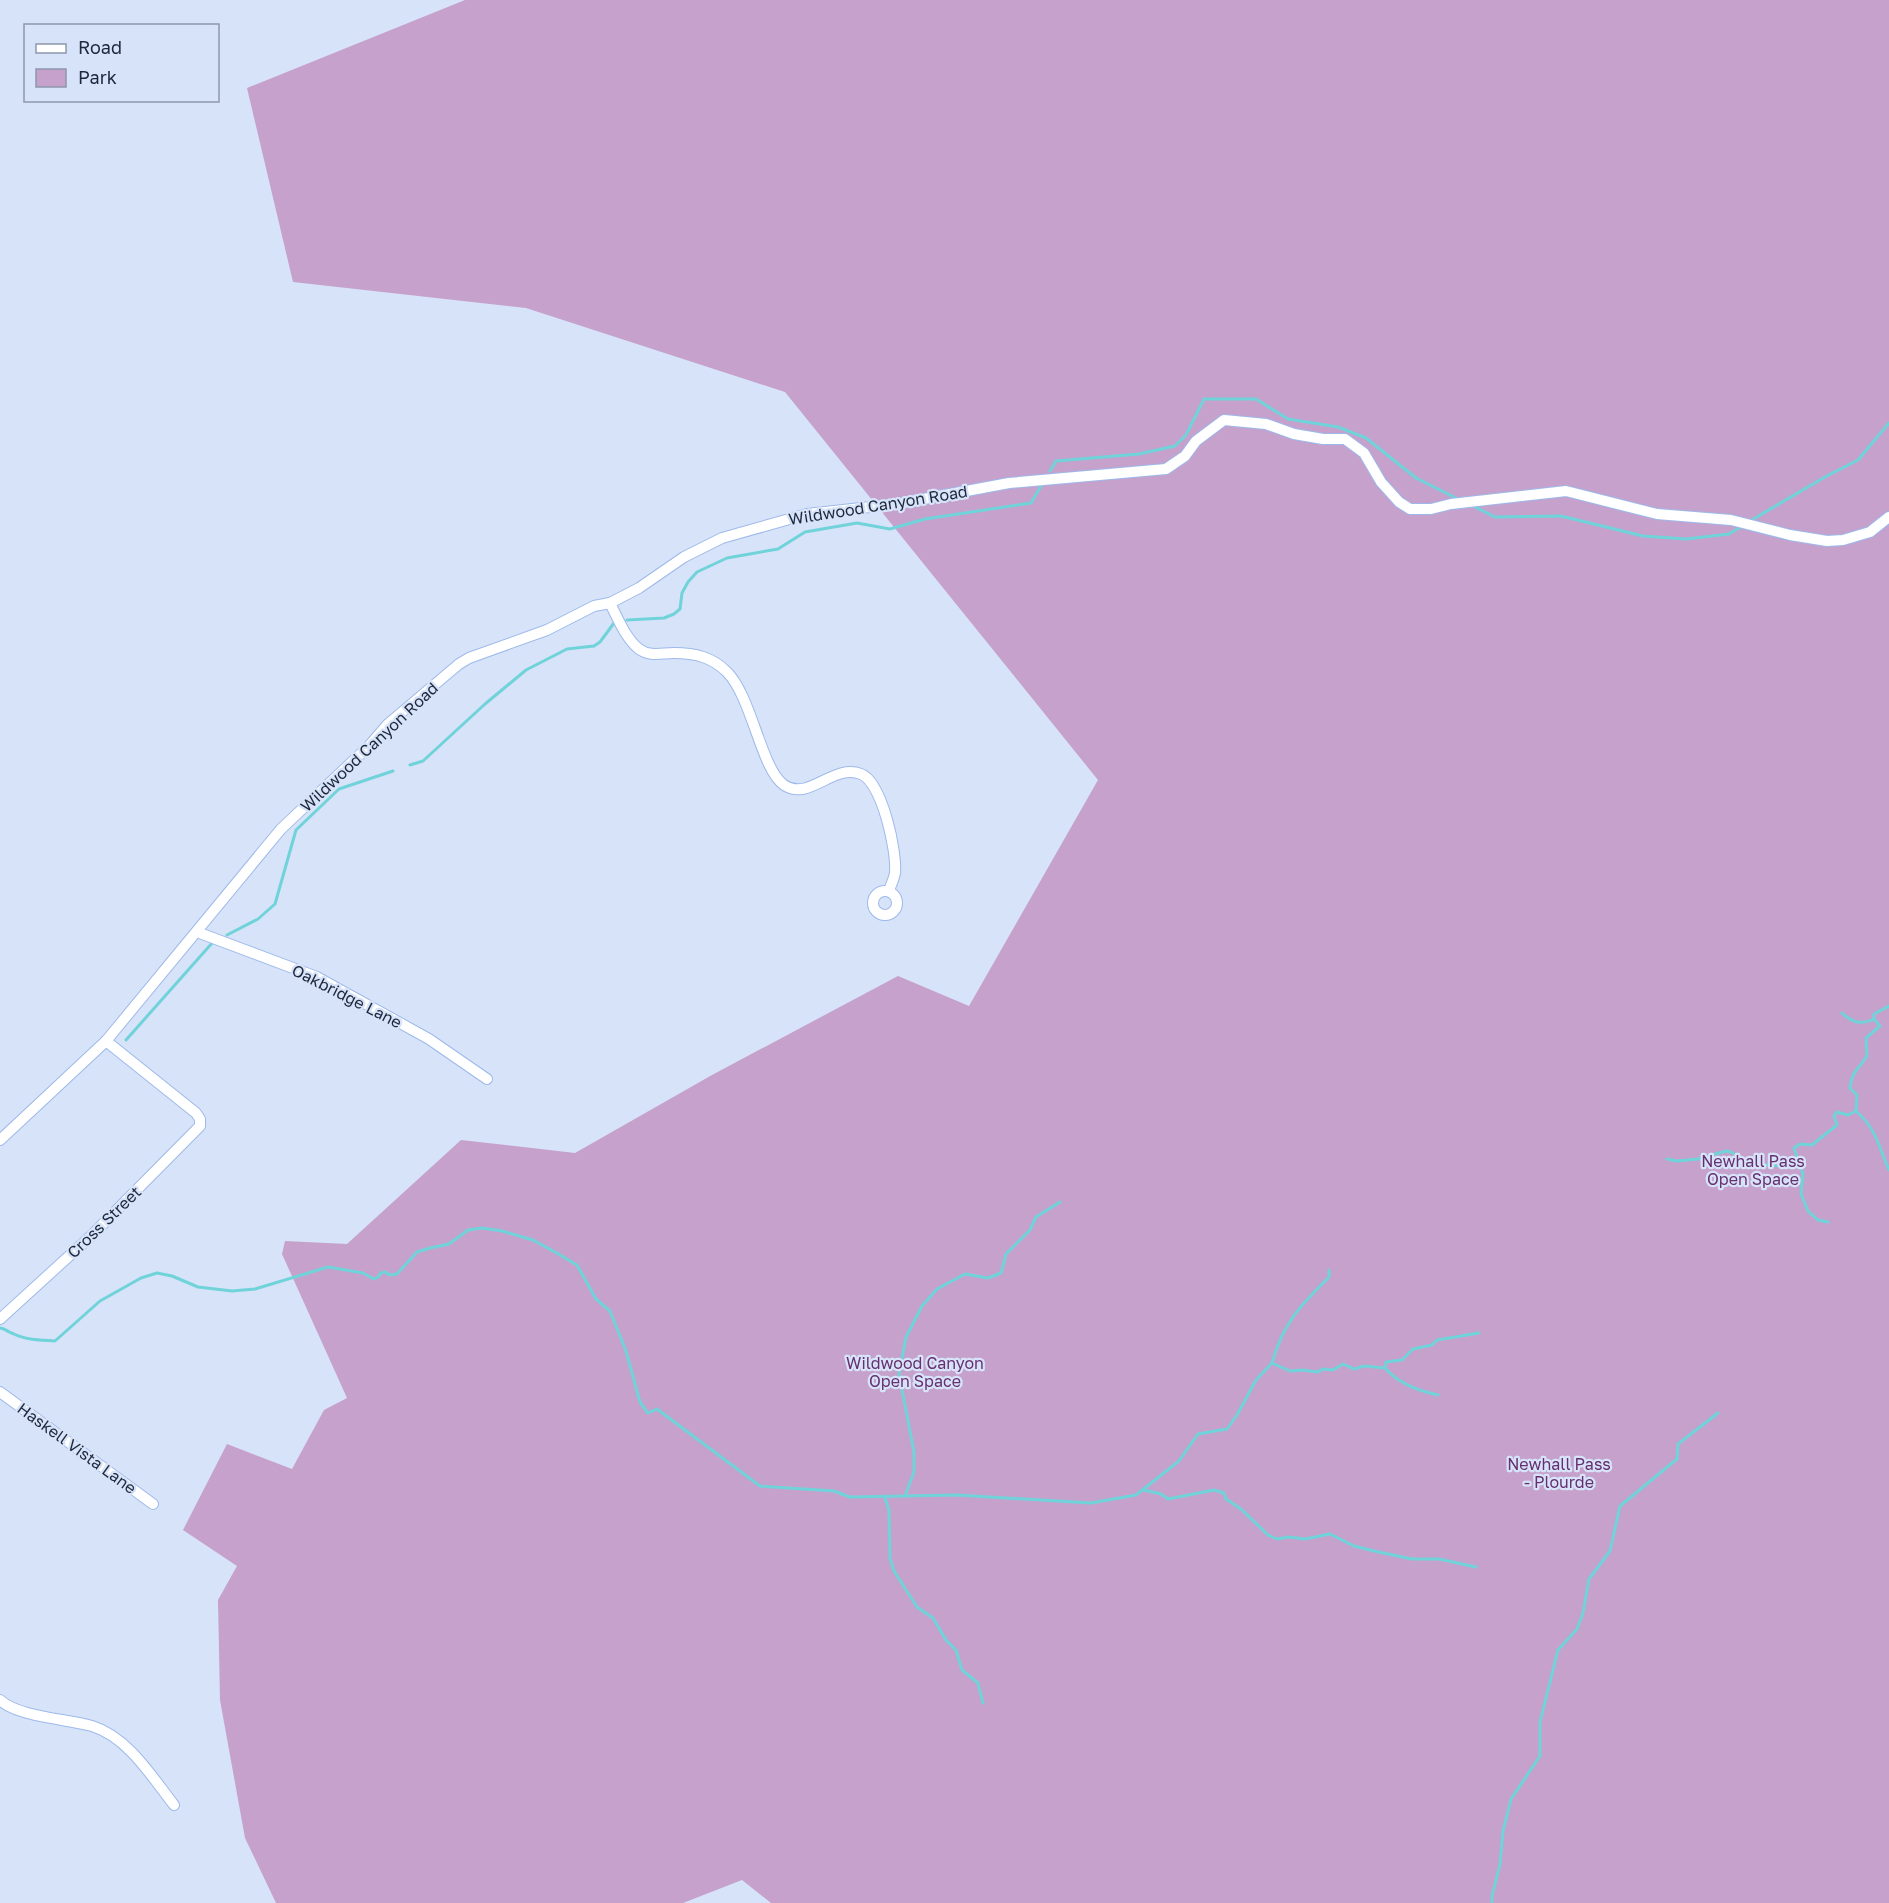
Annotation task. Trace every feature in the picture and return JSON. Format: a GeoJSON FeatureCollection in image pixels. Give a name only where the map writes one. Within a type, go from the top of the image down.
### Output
{"type":"FeatureCollection","features":[{"type":"Feature","properties":{"kind":"street","name":"Wildwood Canyon Road"},"geometry":{"type":"LineString","coordinates":[[0,1140],[106,1041],[281,830],[369,746],[388,724],[459,664],[547,630],[594,606],[610,603],[639,588],[704,546],[738,533],[807,514],[897,504],[1010,483],[1166,469],[1185,456],[1196,441],[1224,420],[1266,424],[1294,434],[1323,439],[1345,439],[1364,453],[1381,482],[1399,502],[1410,509],[1431,509],[1456,503],[1566,491],[1657,514],[1738,522],[1827,541],[1843,540],[1870,532],[1889,517]]}},
{"type":"Feature","properties":{"kind":"street"},"geometry":{"type":"LineString","coordinates":[[610,603],[618,621],[638,648],[649,654],[693,654],[710,658],[734,679],[773,773],[781,783],[795,789],[803,789],[841,772],[850,771],[861,774],[872,782],[890,832],[894,853],[895,876],[889,890]]}},
{"type":"Feature","properties":{"kind":"street","name":"Oakbridge Lane"},"geometry":{"type":"LineString","coordinates":[[197,932],[318,977],[429,1039],[487,1079]]}},
{"type":"Feature","properties":{"kind":"street","name":"Cross Street"},"geometry":{"type":"LineString","coordinates":[[0,1319],[90,1237],[200,1126],[200,1119],[187,1105],[106,1041]]}},
{"type":"Feature","properties":{"kind":"street","name":"Haskell Vista Lane"},"geometry":{"type":"LineString","coordinates":[[0,1392],[153,1504]]}},
{"type":"Feature","properties":{"kind":"street"},"geometry":{"type":"LineString","coordinates":[[0,1700],[25,1712],[94,1727],[115,1738],[139,1761],[174,1805]]}},
{"type":"Feature","properties":{"kind":"green space"},"geometry":{"type":"Polygon","coordinates":[[[465,0],[1889,0],[1889,1903],[771,1903],[742,1880],[683,1903],[276,1903],[245,1838],[220,1700],[218,1600],[237,1566],[183,1530],[227,1444],[292,1469],[324,1410],[347,1398],[282,1254],[285,1241],[347,1244],[461,1140],[575,1153],[712,1075],[898,976],[969,1006],[1098,780],[785,392],[526,308],[293,282],[247,88],[465,0]]]}},
{"type":"Feature","properties":{"kind":"waterway"},"geometry":{"type":"LineString","coordinates":[[1050,471],[1056,461],[1139,454],[1175,446],[1186,435],[1204,399],[1256,399],[1288,419],[1338,427],[1366,438],[1416,478],[1460,500]]}},
{"type":"Feature","properties":{"kind":"waterway"},"geometry":{"type":"LineString","coordinates":[[1750,521],[1858,460],[1889,423]]}},
{"type":"Feature","properties":{"kind":"waterway"},"geometry":{"type":"LineString","coordinates":[[627,620],[664,618],[674,614],[680,609],[682,593],[688,582],[697,572],[727,558],[778,549],[805,532],[857,523],[890,529],[925,519],[1031,503],[1041,486]]}},
{"type":"Feature","properties":{"kind":"waterway"},"geometry":{"type":"LineString","coordinates":[[1471,505],[1495,517],[1561,516],[1643,536],[1686,539],[1729,534],[1742,526]]}},
{"type":"Feature","properties":{"kind":"waterway"},"geometry":{"type":"LineString","coordinates":[[410,765],[423,761],[526,670],[567,649],[594,646],[600,642],[614,623]]}},
{"type":"Feature","properties":{"kind":"waterway"},"geometry":{"type":"LineString","coordinates":[[227,935],[258,919],[275,904],[296,830],[339,789],[393,771]]}},
{"type":"Feature","properties":{"kind":"waterway"},"geometry":{"type":"LineString","coordinates":[[126,1040],[213,942]]}},
{"type":"Feature","properties":{"kind":"waterway"},"geometry":{"type":"LineString","coordinates":[[1828,1222],[1818,1220],[1808,1211],[1801,1194],[1803,1174],[1794,1148],[1800,1144],[1812,1145],[1837,1125],[1834,1116],[1837,1112],[1848,1115],[1856,1111],[1857,1095],[1850,1088],[1852,1077],[1867,1056],[1866,1038],[1880,1026],[1874,1019],[1874,1014],[1889,1006]]}},
{"type":"Feature","properties":{"kind":"waterway"},"geometry":{"type":"LineString","coordinates":[[1842,1013],[1857,1022],[1874,1019]]}},
{"type":"Feature","properties":{"kind":"waterway"},"geometry":{"type":"LineString","coordinates":[[1856,1111],[1873,1131],[1889,1170]]}},
{"type":"Feature","properties":{"kind":"waterway"},"geometry":{"type":"LineString","coordinates":[[1667,1159],[1677,1161],[1698,1159],[1726,1151],[1749,1163],[1789,1167],[1792,1161],[1798,1159]]}},
{"type":"Feature","properties":{"kind":"waterway"},"geometry":{"type":"LineString","coordinates":[[905,1496],[914,1472],[914,1452],[899,1374],[906,1337],[922,1306],[937,1289],[965,1274],[988,1278],[1001,1273],[1006,1254],[1030,1230],[1036,1217],[1060,1202]]}},
{"type":"Feature","properties":{"kind":"waterway"},"geometry":{"type":"LineString","coordinates":[[0,1328],[24,1337],[55,1341],[100,1301],[141,1278],[157,1273],[172,1276],[198,1287],[232,1291],[255,1289],[328,1267],[363,1273],[374,1279],[381,1273],[397,1274],[417,1252],[449,1244],[468,1230],[482,1228],[502,1231],[533,1240],[577,1265],[596,1299],[610,1311],[626,1351],[640,1402],[648,1413],[657,1409],[760,1486],[834,1491],[850,1497],[957,1495],[1091,1503],[1136,1495],[1179,1461],[1198,1434],[1227,1429],[1256,1380],[1272,1363],[1290,1371],[1333,1370],[1343,1364],[1354,1369],[1364,1366],[1385,1368],[1409,1386],[1438,1395]]}},
{"type":"Feature","properties":{"kind":"waterway"},"geometry":{"type":"LineString","coordinates":[[1272,1363],[1287,1326],[1301,1306],[1329,1277],[1329,1270]]}},
{"type":"Feature","properties":{"kind":"waterway"},"geometry":{"type":"LineString","coordinates":[[1385,1368],[1386,1362],[1402,1360],[1413,1349],[1432,1345],[1437,1340],[1479,1333]]}},
{"type":"Feature","properties":{"kind":"waterway"},"geometry":{"type":"LineString","coordinates":[[1492,1903],[1500,1864],[1503,1831],[1511,1799],[1540,1756],[1540,1722],[1558,1650],[1577,1629],[1583,1613],[1589,1579],[1610,1551],[1620,1506],[1677,1459],[1678,1444],[1718,1413]]}},
{"type":"Feature","properties":{"kind":"waterway"},"geometry":{"type":"LineString","coordinates":[[1144,1490],[1161,1494],[1168,1499],[1214,1490],[1224,1493],[1226,1499],[1241,1509],[1268,1535],[1277,1539],[1289,1537],[1305,1539],[1330,1534],[1354,1546],[1374,1551],[1412,1559],[1439,1559],[1476,1567]]}},
{"type":"Feature","properties":{"kind":"waterway"},"geometry":{"type":"LineString","coordinates":[[885,1498],[889,1510],[890,1558],[894,1571],[917,1607],[933,1618],[946,1640],[956,1650],[962,1670],[978,1683],[983,1703]]}},
{"type":"Feature","properties":{"kind":"park label","name":"Newhall Pass Open Space"},"geometry":{"type":"Point","coordinates":[1753,1170]}},
{"type":"Feature","properties":{"kind":"park label","name":"Wildwood Canyon Open Space"},"geometry":{"type":"Point","coordinates":[915,1372]}},
{"type":"Feature","properties":{"kind":"park label","name":"Newhall Pass - Plourde"},"geometry":{"type":"Point","coordinates":[1559,1473]}}]}
